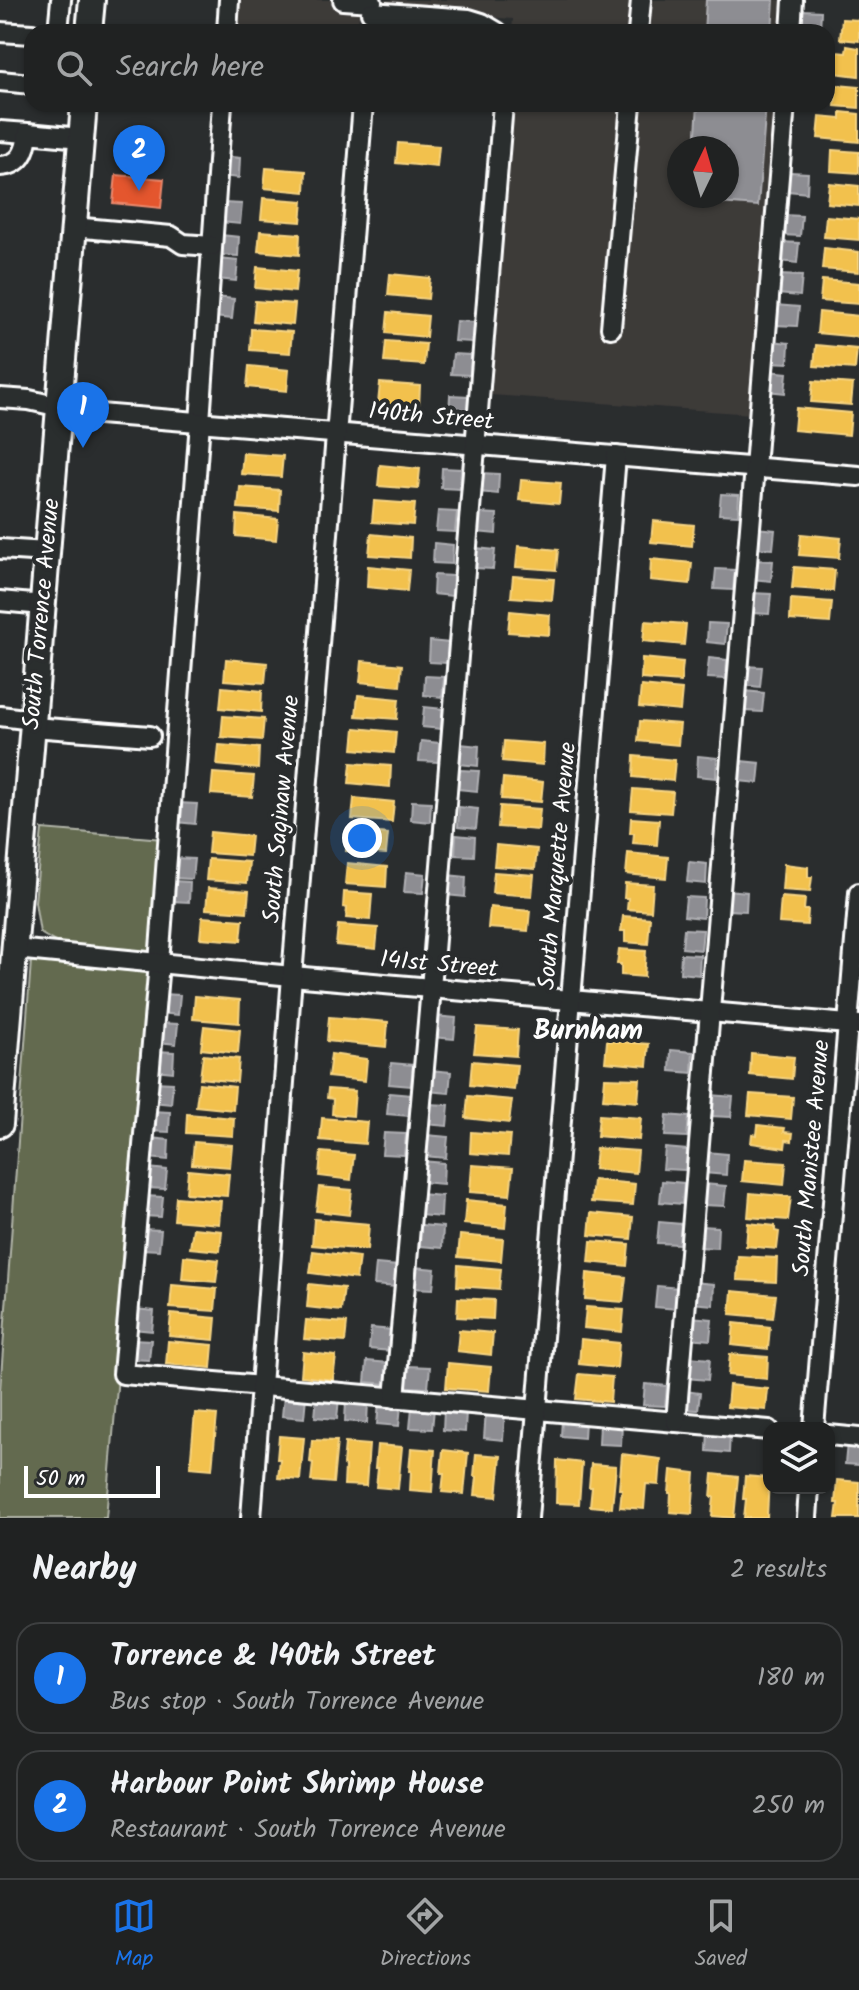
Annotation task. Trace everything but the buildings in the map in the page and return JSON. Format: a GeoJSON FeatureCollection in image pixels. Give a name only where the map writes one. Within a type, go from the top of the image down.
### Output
{"type":"FeatureCollection","features":[{"type":"Feature","properties":{"kind":"main road"},"geometry":{"type":"LineString","coordinates":[[90,24],[92,0]]}},
{"type":"Feature","properties":{"kind":"main road","name":"South Torrence Avenue"},"geometry":{"type":"LineString","coordinates":[[0,1124],[10,939],[33,723],[83,112]]}},
{"type":"Feature","properties":{"kind":"street"},"geometry":{"type":"LineString","coordinates":[[59,24],[61,0]]}},
{"type":"Feature","properties":{"kind":"street"},"geometry":{"type":"LineString","coordinates":[[228,24],[229,0]]}},
{"type":"Feature","properties":{"kind":"street"},"geometry":{"type":"LineString","coordinates":[[343,0],[469,19],[484,24]]}},
{"type":"Feature","properties":{"kind":"street"},"geometry":{"type":"LineString","coordinates":[[639,24],[641,0]]}},
{"type":"Feature","properties":{"kind":"street"},"geometry":{"type":"LineString","coordinates":[[792,24],[793,0]]}},
{"type":"Feature","properties":{"kind":"street"},"geometry":{"type":"LineString","coordinates":[[0,32],[24,34]]}},
{"type":"Feature","properties":{"kind":"street"},"geometry":{"type":"LineString","coordinates":[[0,81],[24,83]]}},
{"type":"Feature","properties":{"kind":"street"},"geometry":{"type":"LineString","coordinates":[[221,112],[159,963],[123,1374],[763,1429]]}},
{"type":"Feature","properties":{"kind":"street","name":"South Saginaw Avenue"},"geometry":{"type":"LineString","coordinates":[[251,1518],[362,112]]}},
{"type":"Feature","properties":{"kind":"street"},"geometry":{"type":"LineString","coordinates":[[395,1398],[502,112]]}},
{"type":"Feature","properties":{"kind":"street"},"geometry":{"type":"LineString","coordinates":[[611,328],[630,112]]}},
{"type":"Feature","properties":{"kind":"street"},"geometry":{"type":"LineString","coordinates":[[676,1422],[784,112]]}},
{"type":"Feature","properties":{"kind":"street"},"geometry":{"type":"LineString","coordinates":[[0,131],[81,138]]}},
{"type":"Feature","properties":{"kind":"street"},"geometry":{"type":"LineString","coordinates":[[0,166],[15,163],[22,157],[26,151],[28,133]]}},
{"type":"Feature","properties":{"kind":"street"},"geometry":{"type":"LineString","coordinates":[[73,227],[171,236],[183,244],[212,246]]}},
{"type":"Feature","properties":{"kind":"street","name":"140th Street"},"geometry":{"type":"LineString","coordinates":[[0,398],[29,400],[87,413],[859,476]]}},
{"type":"Feature","properties":{"kind":"street","name":"South Marquette Avenue"},"geometry":{"type":"LineString","coordinates":[[528,1518],[616,456]]}},
{"type":"Feature","properties":{"kind":"street"},"geometry":{"type":"LineString","coordinates":[[0,549],[47,552]]}},
{"type":"Feature","properties":{"kind":"street"},"geometry":{"type":"LineString","coordinates":[[0,601],[43,605]]}},
{"type":"Feature","properties":{"kind":"street"},"geometry":{"type":"LineString","coordinates":[[0,716],[33,723],[150,736]]}},
{"type":"Feature","properties":{"kind":"street","name":"South Manistee Avenue"},"geometry":{"type":"LineString","coordinates":[[815,1422],[853,1024],[859,893]]}},
{"type":"Feature","properties":{"kind":"street","name":"141st Street"},"geometry":{"type":"LineString","coordinates":[[10,939],[159,963],[853,1024]]}},
{"type":"Feature","properties":{"kind":"street"},"geometry":{"type":"LineString","coordinates":[[835,1436],[859,1438]]}},
{"type":"Feature","properties":{"kind":"street"},"geometry":{"type":"LineString","coordinates":[[807,1518],[809,1494]]}},
{"type":"Feature","properties":{"kind":"shaded area"},"geometry":{"type":"Polygon","coordinates":[[[234,0],[783,0],[782,24],[513,24],[513,19],[360,7],[358,24],[232,24],[234,0]]]}},
{"type":"Feature","properties":{"kind":"shaded area"},"geometry":{"type":"Polygon","coordinates":[[[508,112],[774,112],[751,414],[491,395],[508,112]]]}},
{"type":"Feature","properties":{"kind":"green space"},"geometry":{"type":"Polygon","coordinates":[[[42,829],[163,839],[154,952],[57,943],[40,933],[35,902],[42,829]]]}},
{"type":"Feature","properties":{"kind":"green space"},"geometry":{"type":"Polygon","coordinates":[[[31,961],[152,973],[106,1518],[0,1518],[0,1391],[31,961]]]}},
{"type":"Feature","properties":{"kind":"place","name":"Harbour Point Shrimp House"},"geometry":{"type":"Point","coordinates":[139,191]}},
{"type":"Feature","properties":{"kind":"place","name":"Torrence & 140th Street"},"geometry":{"type":"Point","coordinates":[83,448]}},
{"type":"Feature","properties":{"kind":"district","name":"Burnham"},"geometry":{"type":"Point","coordinates":[588,1031]}}]}
